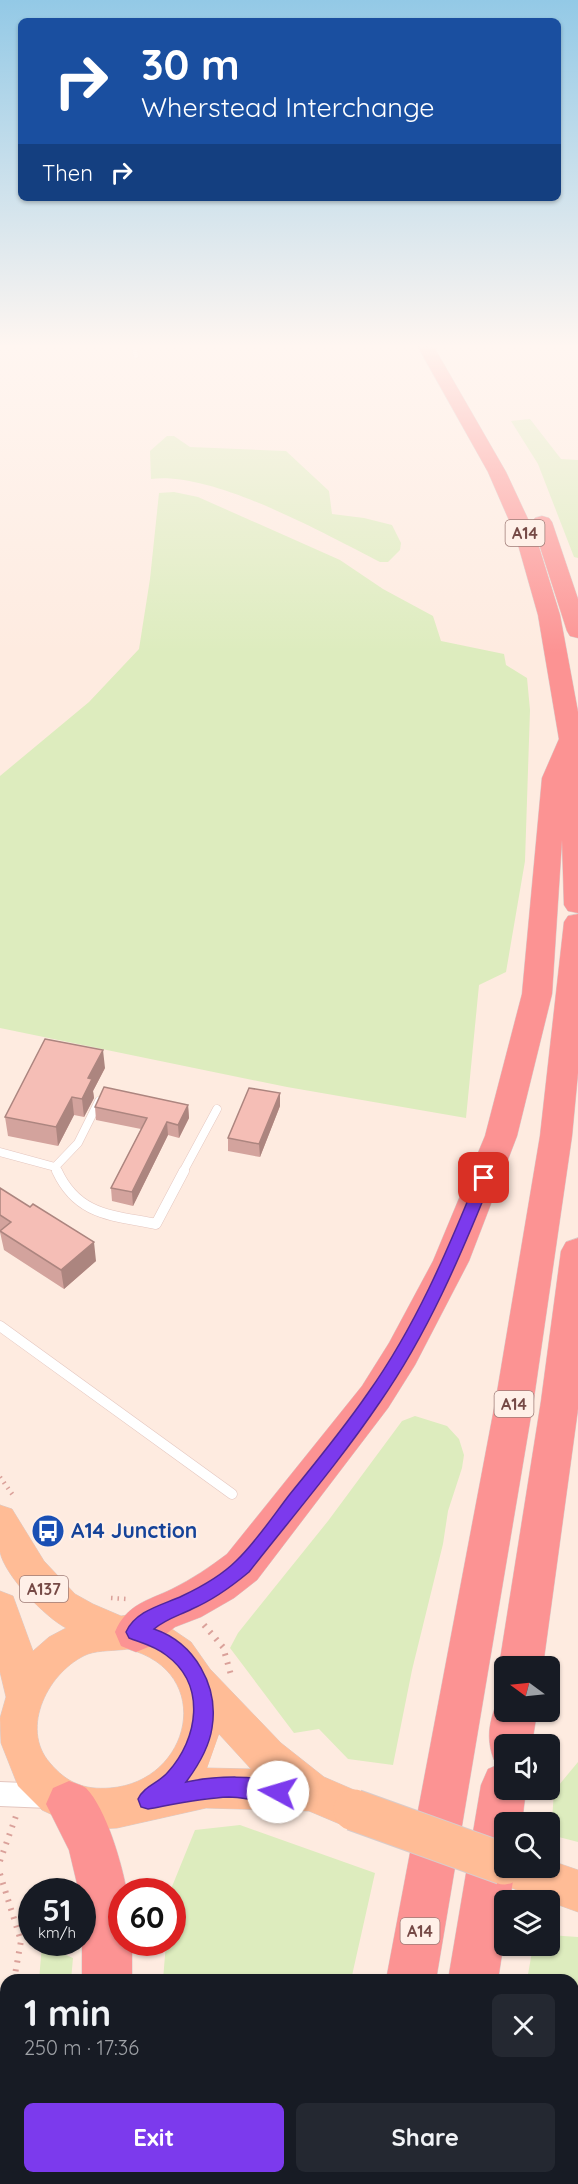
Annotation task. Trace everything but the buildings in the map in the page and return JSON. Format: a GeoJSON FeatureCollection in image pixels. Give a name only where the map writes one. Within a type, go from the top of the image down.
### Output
{"type":"FeatureCollection","features":[{"type":"Feature","properties":{"kind":"highway","name":"A14"},"geometry":{"type":"LineString","coordinates":[[484,449],[525,534],[549,615],[571,738],[578,905]]}},
{"type":"Feature","properties":{"kind":"highway","name":"A14"},"geometry":{"type":"LineString","coordinates":[[535,506],[547,534],[578,631]]}},
{"type":"Feature","properties":{"kind":"highway"},"geometry":{"type":"LineString","coordinates":[[125,1631],[219,1585],[242,1567],[375,1397],[402,1354],[451,1261],[501,1136],[537,994],[554,778],[571,738]]}},
{"type":"Feature","properties":{"kind":"highway","name":"A14"},"geometry":{"type":"LineString","coordinates":[[412,1974],[515,1398],[556,1136],[578,922]]}},
{"type":"Feature","properties":{"kind":"highway","name":"A14"},"geometry":{"type":"LineString","coordinates":[[522,1656],[560,1401],[578,1251]]}},
{"type":"Feature","properties":{"kind":"highway"},"geometry":{"type":"LineString","coordinates":[[37,1797],[90,1840],[101,1877],[107,1923],[107,1974]]}},
{"type":"Feature","properties":{"kind":"highway"},"geometry":{"type":"LineString","coordinates":[[474,1974],[502,1800]]}},
{"type":"Feature","properties":{"kind":"main road","name":"A137"},"geometry":{"type":"LineString","coordinates":[[0,1520],[37,1582],[50,1596],[73,1613],[125,1631]]}},
{"type":"Feature","properties":{"kind":"main road","name":"A137"},"geometry":{"type":"LineString","coordinates":[[0,1608],[12,1640],[15,1713]]}},
{"type":"Feature","properties":{"kind":"main road"},"geometry":{"type":"LineString","coordinates":[[37,1797],[47,1790],[30,1770],[21,1747],[15,1713],[40,1669],[63,1647],[85,1637],[125,1631],[157,1638],[175,1650],[190,1666],[196,1678],[204,1707],[202,1730],[193,1757],[174,1782],[148,1799]]}},
{"type":"Feature","properties":{"kind":"main road"},"geometry":{"type":"LineString","coordinates":[[196,1678],[251,1742],[310,1791],[354,1810],[494,1860]]}},
{"type":"Feature","properties":{"kind":"main road"},"geometry":{"type":"LineString","coordinates":[[37,1797],[96,1810],[123,1808],[148,1799],[203,1788],[233,1787],[278,1792],[310,1791]]}},
{"type":"Feature","properties":{"kind":"main road"},"geometry":{"type":"LineString","coordinates":[[542,1878],[576,1890]]}},
{"type":"Feature","properties":{"kind":"lane"},"geometry":{"type":"LineString","coordinates":[[54,1167],[78,1143],[100,1099]]}},
{"type":"Feature","properties":{"kind":"lane"},"geometry":{"type":"LineString","coordinates":[[0,1152],[54,1167],[69,1193],[82,1204],[99,1211],[156,1224],[217,1108]]}},
{"type":"Feature","properties":{"kind":"lane"},"geometry":{"type":"LineString","coordinates":[[0,1326],[72,1375],[232,1494]]}},
{"type":"Feature","properties":{"kind":"path"},"geometry":{"type":"LineString","coordinates":[[0,1861],[37,1797]]}},
{"type":"Feature","properties":{"kind":"path"},"geometry":{"type":"LineString","coordinates":[[0,1874],[21,1941],[15,1974]]}},
{"type":"Feature","properties":{"kind":"green space"},"geometry":{"type":"Polygon","coordinates":[[[152,449],[236,449],[286,451],[329,491],[332,514],[364,518],[392,525],[401,543],[400,550],[388,562],[380,562],[299,521],[236,494],[176,479],[151,479],[150,451],[152,449]]]}},
{"type":"Feature","properties":{"kind":"green space"},"geometry":{"type":"Polygon","coordinates":[[[529,449],[553,449],[561,459],[578,460],[578,558],[574,557],[538,464],[529,449]]]}},
{"type":"Feature","properties":{"kind":"green space"},"geometry":{"type":"Polygon","coordinates":[[[174,492],[198,497],[340,560],[383,589],[433,616],[441,641],[504,654],[506,665],[527,678],[530,710],[525,861],[506,972],[479,985],[466,1118],[287,1087],[0,1028],[0,776],[89,702],[139,649],[150,579],[159,493],[174,492]]]}},
{"type":"Feature","properties":{"kind":"green space"},"geometry":{"type":"Polygon","coordinates":[[[415,1416],[447,1426],[459,1439],[464,1455],[448,1511],[443,1544],[412,1670],[393,1765],[348,1759],[319,1729],[294,1733],[230,1648],[238,1633],[328,1521],[402,1421],[415,1416]]]}},
{"type":"Feature","properties":{"kind":"green space"},"geometry":{"type":"Polygon","coordinates":[[[578,1762],[578,1842],[560,1837],[560,1812],[553,1812],[553,1800],[560,1800],[560,1784],[578,1762]]]}},
{"type":"Feature","properties":{"kind":"green space"},"geometry":{"type":"Polygon","coordinates":[[[240,1825],[375,1873],[352,1974],[163,1974],[165,1956],[186,1956],[186,1878],[175,1878],[195,1830],[240,1825]]]}},
{"type":"Feature","properties":{"kind":"green space"},"geometry":{"type":"Polygon","coordinates":[[[560,1936],[578,1937],[578,1974],[528,1974],[531,1956],[560,1956],[560,1936]]]}},
{"type":"Feature","properties":{"kind":"green space"},"geometry":{"type":"Polygon","coordinates":[[[41,1956],[73,1958],[72,1974],[40,1974],[41,1956]]]}},
{"type":"Feature","properties":{"kind":"place","name":"A14 Junction"},"geometry":{"type":"Point","coordinates":[48,1531]}},
{"type":"Feature","properties":{"kind":"route"},"geometry":{"type":"LineString","coordinates":[[278,1792],[233,1787],[203,1788],[148,1799],[174,1782],[193,1757],[202,1730],[204,1707],[200,1685],[190,1666],[175,1650],[157,1638],[136,1632],[160,1613],[186,1603],[219,1585],[242,1567],[315,1476],[375,1397],[402,1354],[451,1261],[484,1178]]}}]}
